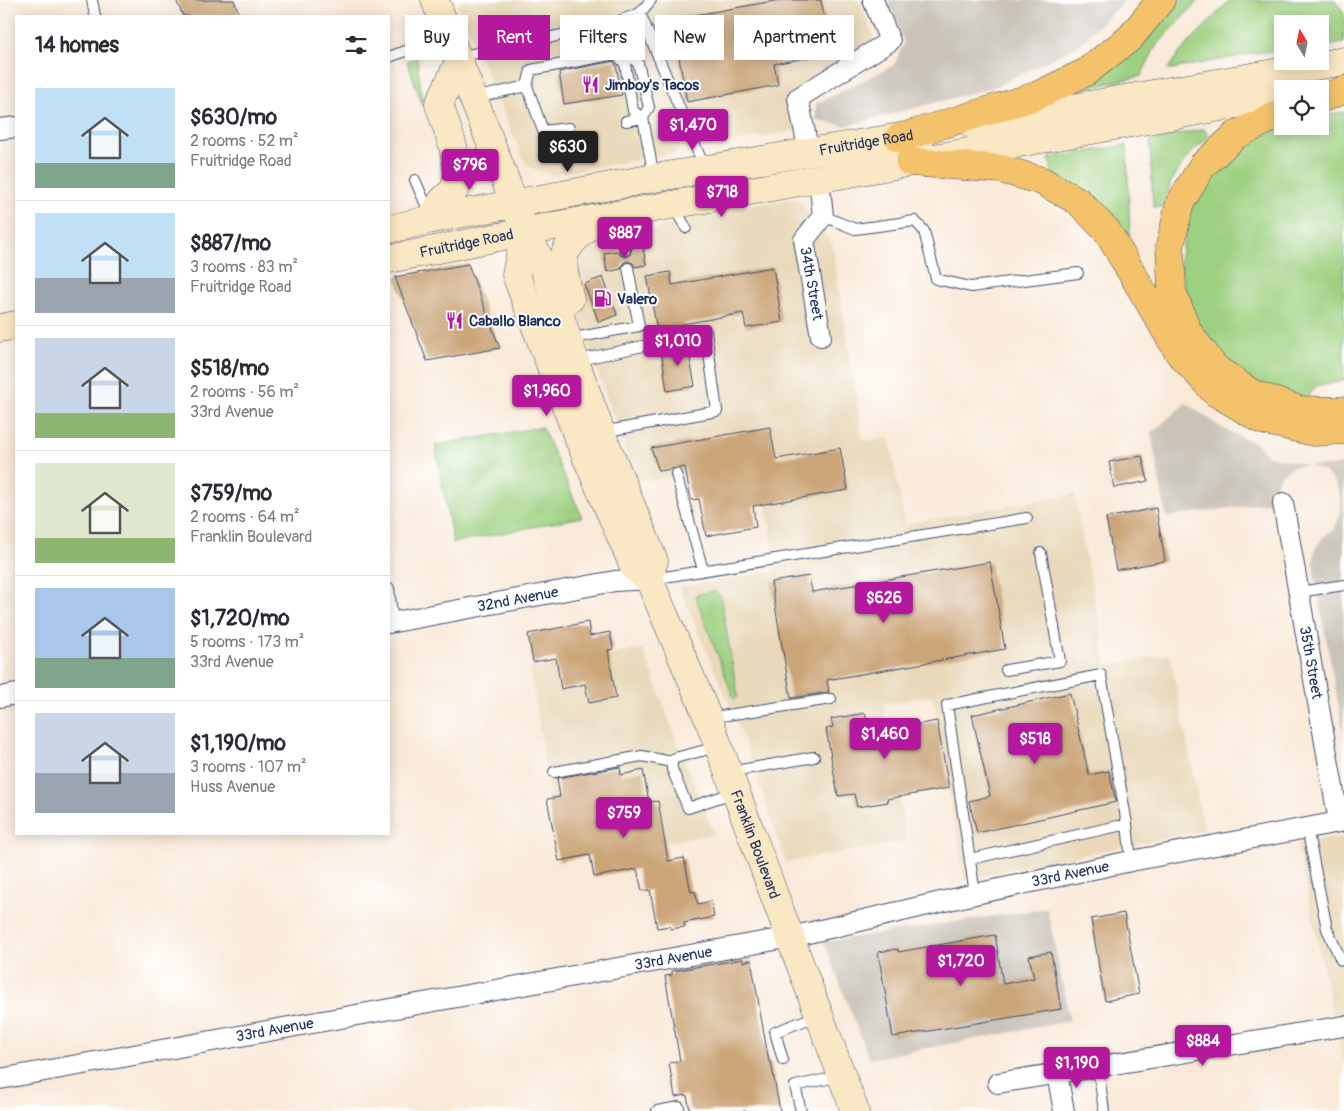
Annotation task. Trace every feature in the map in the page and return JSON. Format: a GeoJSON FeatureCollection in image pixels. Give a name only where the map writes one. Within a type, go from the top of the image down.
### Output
{"type":"FeatureCollection","features":[{"type":"Feature","properties":{"kind":"highway"},"geometry":{"type":"LineString","coordinates":[[899,138],[1036,96],[1086,72],[1130,38],[1161,0]]}},
{"type":"Feature","properties":{"kind":"highway"},"geometry":{"type":"LineString","coordinates":[[1329,96],[1344,90]]}},
{"type":"Feature","properties":{"kind":"highway"},"geometry":{"type":"LineString","coordinates":[[1274,118],[1236,135],[1203,165],[1180,203],[1170,246],[1172,291],[1188,332],[1215,368],[1251,393],[1299,410],[1344,411]]}},
{"type":"Feature","properties":{"kind":"highway"},"geometry":{"type":"LineString","coordinates":[[910,162],[1001,170],[1042,181],[1078,201],[1107,231],[1179,353],[1215,392],[1262,420],[1314,432],[1344,430]]}},
{"type":"Feature","properties":{"kind":"main road","name":"Franklin Boulevard"},"geometry":{"type":"LineString","coordinates":[[439,1],[443,15]]}},
{"type":"Feature","properties":{"kind":"main road"},"geometry":{"type":"LineString","coordinates":[[432,219],[442,202],[455,189],[458,172],[453,146],[439,104],[452,60]]}},
{"type":"Feature","properties":{"kind":"main road","name":"Franklin Boulevard"},"geometry":{"type":"LineString","coordinates":[[458,60],[525,231],[543,265],[577,349],[601,432],[654,561],[649,579]]}},
{"type":"Feature","properties":{"kind":"main road","name":"Fruitridge Road"},"geometry":{"type":"LineString","coordinates":[[390,229],[432,219],[654,178],[899,138],[1344,61]]}},
{"type":"Feature","properties":{"kind":"main road"},"geometry":{"type":"LineString","coordinates":[[1329,88],[1344,85]]}},
{"type":"Feature","properties":{"kind":"main road","name":"Fruitridge Road"},"geometry":{"type":"LineString","coordinates":[[390,259],[525,231],[608,217],[679,217],[752,195],[819,178],[1274,97]]}},
{"type":"Feature","properties":{"kind":"main road"},"geometry":{"type":"LineString","coordinates":[[577,349],[562,271],[563,256],[568,246],[608,217]]}},
{"type":"Feature","properties":{"kind":"main road","name":"Franklin Boulevard"},"geometry":{"type":"LineString","coordinates":[[525,231],[516,274],[587,458],[634,567],[649,579],[708,718],[820,1014],[842,1076],[851,1110]]}},
{"type":"Feature","properties":{"kind":"main road"},"geometry":{"type":"LineString","coordinates":[[0,328],[15,325]]}},
{"type":"Feature","properties":{"kind":"street"},"geometry":{"type":"LineString","coordinates":[[809,153],[798,98],[890,41],[874,0]]}},
{"type":"Feature","properties":{"kind":"street"},"geometry":{"type":"LineString","coordinates":[[0,130],[15,126]]}},
{"type":"Feature","properties":{"kind":"street"},"geometry":{"type":"LineString","coordinates":[[819,178],[823,216]]}},
{"type":"Feature","properties":{"kind":"street","name":"34th Street"},"geometry":{"type":"LineString","coordinates":[[821,336],[804,240],[823,216]]}},
{"type":"Feature","properties":{"kind":"street","name":"35th Street"},"geometry":{"type":"LineString","coordinates":[[1283,503],[1342,821]]}},
{"type":"Feature","properties":{"kind":"street","name":"32nd Avenue"},"geometry":{"type":"LineString","coordinates":[[391,623],[615,581],[649,579]]}},
{"type":"Feature","properties":{"kind":"street"},"geometry":{"type":"LineString","coordinates":[[0,697],[15,694]]}},
{"type":"Feature","properties":{"kind":"street","name":"33rd Avenue"},"geometry":{"type":"LineString","coordinates":[[0,1079],[791,936],[1131,861],[1342,821]]}},
{"type":"Feature","properties":{"kind":"street"},"geometry":{"type":"LineString","coordinates":[[998,1083],[1344,1026]]}},
{"type":"Feature","properties":{"kind":"street"},"geometry":{"type":"LineString","coordinates":[[1057,1074],[1064,1111]]}},
{"type":"Feature","properties":{"kind":"lane"},"geometry":{"type":"LineString","coordinates":[[92,0],[94,15]]}},
{"type":"Feature","properties":{"kind":"lane"},"geometry":{"type":"LineString","coordinates":[[468,50],[502,47],[606,26],[640,13],[650,0]]}},
{"type":"Feature","properties":{"kind":"lane"},"geometry":{"type":"LineString","coordinates":[[640,13],[705,170]]}},
{"type":"Feature","properties":{"kind":"lane"},"geometry":{"type":"LineString","coordinates":[[390,57],[405,56]]}},
{"type":"Feature","properties":{"kind":"lane"},"geometry":{"type":"LineString","coordinates":[[569,128],[543,131],[527,86],[531,70],[584,60]]}},
{"type":"Feature","properties":{"kind":"lane"},"geometry":{"type":"LineString","coordinates":[[622,60],[626,64],[633,111],[643,118]]}},
{"type":"Feature","properties":{"kind":"lane"},"geometry":{"type":"LineString","coordinates":[[634,60],[638,63],[649,107],[643,118],[654,178]]}},
{"type":"Feature","properties":{"kind":"lane"},"geometry":{"type":"LineString","coordinates":[[473,98],[527,86]]}},
{"type":"Feature","properties":{"kind":"lane"},"geometry":{"type":"LineString","coordinates":[[626,121],[643,118]]}},
{"type":"Feature","properties":{"kind":"lane"},"geometry":{"type":"LineString","coordinates":[[415,180],[432,219]]}},
{"type":"Feature","properties":{"kind":"lane"},"geometry":{"type":"LineString","coordinates":[[823,216],[855,229],[914,221],[924,231],[936,280],[971,286],[1078,274]]}},
{"type":"Feature","properties":{"kind":"lane"},"geometry":{"type":"LineString","coordinates":[[608,217],[625,250]]}},
{"type":"Feature","properties":{"kind":"lane"},"geometry":{"type":"LineString","coordinates":[[577,349],[639,326],[628,268]]}},
{"type":"Feature","properties":{"kind":"lane"},"geometry":{"type":"LineString","coordinates":[[577,349],[706,332],[718,411],[601,432]]}},
{"type":"Feature","properties":{"kind":"lane"},"geometry":{"type":"LineString","coordinates":[[676,474],[703,570]]}},
{"type":"Feature","properties":{"kind":"lane"},"geometry":{"type":"LineString","coordinates":[[649,579],[1027,518]]}},
{"type":"Feature","properties":{"kind":"lane"},"geometry":{"type":"LineString","coordinates":[[1006,670],[1060,661],[1041,553]]}},
{"type":"Feature","properties":{"kind":"lane"},"geometry":{"type":"LineString","coordinates":[[1299,592],[1344,585]]}},
{"type":"Feature","properties":{"kind":"lane"},"geometry":{"type":"LineString","coordinates":[[390,606],[391,623]]}},
{"type":"Feature","properties":{"kind":"lane"},"geometry":{"type":"LineString","coordinates":[[975,894],[947,705],[1100,675],[1127,824],[1131,861]]}},
{"type":"Feature","properties":{"kind":"lane"},"geometry":{"type":"LineString","coordinates":[[708,718],[831,698]]}},
{"type":"Feature","properties":{"kind":"lane"},"geometry":{"type":"LineString","coordinates":[[718,747],[675,758],[672,762],[672,769],[688,808],[732,782],[814,757]]}},
{"type":"Feature","properties":{"kind":"lane"},"geometry":{"type":"LineString","coordinates":[[554,772],[642,756],[672,762]]}},
{"type":"Feature","properties":{"kind":"lane"},"geometry":{"type":"LineString","coordinates":[[970,859],[1127,824]]}},
{"type":"Feature","properties":{"kind":"lane"},"geometry":{"type":"LineString","coordinates":[[1307,828],[1327,929],[1341,960],[1344,961]]}},
{"type":"Feature","properties":{"kind":"lane"},"geometry":{"type":"LineString","coordinates":[[783,1060],[775,1032],[820,1014]]}},
{"type":"Feature","properties":{"kind":"lane"},"geometry":{"type":"LineString","coordinates":[[1098,1067],[1104,1111]]}},
{"type":"Feature","properties":{"kind":"lane"},"geometry":{"type":"LineString","coordinates":[[801,1111],[795,1086],[842,1076]]}},
{"type":"Feature","properties":{"kind":"lane"},"geometry":{"type":"LineString","coordinates":[[657,1111],[678,1107],[679,1111]]}},
{"type":"Feature","properties":{"kind":"shaded area"},"geometry":{"type":"Polygon","coordinates":[[[466,0],[858,0],[876,42],[854,56],[854,15],[734,15],[734,60],[848,60],[794,94],[798,130],[552,175],[532,168],[523,159],[482,60],[550,60],[550,15],[478,15],[478,52],[468,30],[468,15],[461,15],[457,5],[466,0]]]}},
{"type":"Feature","properties":{"kind":"shaded area"},"geometry":{"type":"Polygon","coordinates":[[[888,0],[1125,0],[1077,46],[995,87],[846,126],[816,120],[816,104],[894,65],[904,43],[888,0]]]}},
{"type":"Feature","properties":{"kind":"shaded area"},"geometry":{"type":"Polygon","coordinates":[[[797,198],[832,243],[863,441],[889,438],[905,524],[1074,494],[1107,665],[1170,654],[1204,830],[965,879],[932,696],[883,704],[906,841],[786,862],[740,729],[679,587],[777,571],[759,461],[636,482],[581,324],[568,273],[583,245],[647,231],[709,213],[797,198]]]}},
{"type":"Feature","properties":{"kind":"shaded area"},"geometry":{"type":"Polygon","coordinates":[[[1186,403],[1222,428],[1257,444],[1268,456],[1307,465],[1292,467],[1282,474],[1274,486],[1272,502],[1166,517],[1151,433],[1186,403]]]}},
{"type":"Feature","properties":{"kind":"shaded area"},"geometry":{"type":"Polygon","coordinates":[[[1344,464],[1344,736],[1313,567],[1315,549],[1323,537],[1334,529],[1340,515],[1341,503],[1339,490],[1332,479],[1323,471],[1307,465],[1327,466],[1344,464]]]}},
{"type":"Feature","properties":{"kind":"shaded area"},"geometry":{"type":"Polygon","coordinates":[[[643,649],[714,834],[557,862],[545,764],[530,669],[643,649]]]}},
{"type":"Feature","properties":{"kind":"shaded area"},"geometry":{"type":"Polygon","coordinates":[[[1344,836],[1344,1068],[1297,844],[1344,836]]]}},
{"type":"Feature","properties":{"kind":"shaded area"},"geometry":{"type":"Polygon","coordinates":[[[1047,908],[1070,1021],[869,1059],[824,942],[1047,908]]]}},
{"type":"Feature","properties":{"kind":"green space"},"geometry":{"type":"Polygon","coordinates":[[[1168,0],[1199,0],[1156,46],[1141,76],[1066,93],[1168,0]]]}},
{"type":"Feature","properties":{"kind":"green space"},"geometry":{"type":"Polygon","coordinates":[[[1230,0],[1335,0],[1344,13],[1344,43],[1329,46],[1329,15],[1274,15],[1274,51],[1167,70],[1180,52],[1230,0]]]}},
{"type":"Feature","properties":{"kind":"green space"},"geometry":{"type":"Polygon","coordinates":[[[417,60],[423,107],[407,61],[417,60]]]}},
{"type":"Feature","properties":{"kind":"green space"},"geometry":{"type":"Polygon","coordinates":[[[1344,112],[1344,380],[1316,386],[1303,403],[1246,382],[1196,330],[1187,302],[1180,261],[1188,215],[1205,177],[1236,148],[1274,130],[1274,135],[1329,135],[1329,114],[1344,112]]]}},
{"type":"Feature","properties":{"kind":"green space"},"geometry":{"type":"Polygon","coordinates":[[[1204,129],[1209,136],[1187,157],[1171,182],[1163,207],[1153,207],[1150,140],[1204,129]]]}},
{"type":"Feature","properties":{"kind":"green space"},"geometry":{"type":"Polygon","coordinates":[[[1127,145],[1130,235],[1122,237],[1052,173],[1049,158],[1127,145]]]}},
{"type":"Feature","properties":{"kind":"green space"},"geometry":{"type":"Polygon","coordinates":[[[542,427],[582,517],[453,543],[435,445],[542,427]]]}},
{"type":"Feature","properties":{"kind":"green space"},"geometry":{"type":"Polygon","coordinates":[[[714,591],[720,595],[738,697],[734,699],[695,595],[714,591]]]}},
{"type":"Feature","properties":{"kind":"building"},"geometry":{"type":"Polygon","coordinates":[[[176,0],[234,0],[240,15],[183,15],[176,0]]]}},
{"type":"Feature","properties":{"kind":"building"},"geometry":{"type":"Polygon","coordinates":[[[780,0],[821,0],[824,15],[734,15],[734,60],[795,60],[774,64],[778,85],[687,102],[679,60],[724,60],[724,15],[695,15],[780,0]]]}},
{"type":"Feature","properties":{"kind":"building"},"geometry":{"type":"Polygon","coordinates":[[[613,61],[616,65],[622,95],[564,104],[559,72],[613,61]]]}},
{"type":"Feature","properties":{"kind":"building"},"geometry":{"type":"Polygon","coordinates":[[[643,246],[646,265],[635,267],[633,263],[627,261],[623,263],[621,269],[607,272],[604,253],[618,251],[620,255],[626,257],[630,255],[632,248],[643,246]]]}},
{"type":"Feature","properties":{"kind":"building"},"geometry":{"type":"Polygon","coordinates":[[[468,264],[500,348],[427,361],[395,277],[468,264]]]}},
{"type":"Feature","properties":{"kind":"building"},"geometry":{"type":"Polygon","coordinates":[[[773,267],[782,322],[746,328],[743,313],[683,324],[684,330],[658,336],[647,276],[670,272],[672,285],[773,267]]]}},
{"type":"Feature","properties":{"kind":"building"},"geometry":{"type":"Polygon","coordinates":[[[603,277],[617,315],[599,322],[584,284],[603,277]]]}},
{"type":"Feature","properties":{"kind":"building"},"geometry":{"type":"Polygon","coordinates":[[[687,343],[695,386],[667,391],[661,349],[687,343]]]}},
{"type":"Feature","properties":{"kind":"building"},"geometry":{"type":"Polygon","coordinates":[[[770,427],[776,459],[840,448],[848,490],[753,506],[756,527],[706,536],[699,499],[691,500],[685,467],[659,471],[651,448],[770,427]]]}},
{"type":"Feature","properties":{"kind":"building"},"geometry":{"type":"Polygon","coordinates":[[[1142,456],[1148,481],[1114,488],[1109,462],[1142,456]]]}},
{"type":"Feature","properties":{"kind":"building"},"geometry":{"type":"Polygon","coordinates":[[[1156,508],[1165,561],[1116,570],[1106,518],[1156,508]]]}},
{"type":"Feature","properties":{"kind":"building"},"geometry":{"type":"Polygon","coordinates":[[[990,562],[1005,649],[827,680],[829,692],[791,698],[771,582],[809,576],[812,592],[990,562]]]}},
{"type":"Feature","properties":{"kind":"building"},"geometry":{"type":"Polygon","coordinates":[[[588,622],[590,636],[610,632],[613,649],[608,650],[616,698],[589,703],[585,684],[561,689],[556,658],[533,662],[528,634],[588,622]]]}},
{"type":"Feature","properties":{"kind":"building"},"geometry":{"type":"Polygon","coordinates":[[[1070,693],[1089,775],[1109,771],[1116,802],[977,833],[969,801],[990,796],[972,715],[1070,693]]]}},
{"type":"Feature","properties":{"kind":"building"},"geometry":{"type":"Polygon","coordinates":[[[865,713],[867,721],[874,720],[876,732],[937,721],[949,788],[887,799],[888,802],[857,807],[854,794],[838,796],[826,729],[833,727],[831,719],[865,713]]]}},
{"type":"Feature","properties":{"kind":"building"},"geometry":{"type":"Polygon","coordinates":[[[620,767],[621,775],[643,770],[649,802],[658,801],[668,861],[684,858],[691,892],[695,891],[698,904],[711,901],[714,917],[684,923],[685,927],[670,929],[670,926],[657,928],[650,890],[642,891],[637,869],[594,877],[590,855],[559,861],[547,799],[560,797],[557,778],[620,767]]]}},
{"type":"Feature","properties":{"kind":"building"},"geometry":{"type":"Polygon","coordinates":[[[1124,913],[1139,994],[1105,1001],[1091,919],[1124,913]]]}},
{"type":"Feature","properties":{"kind":"building"},"geometry":{"type":"Polygon","coordinates":[[[995,935],[1003,984],[1034,978],[1029,956],[1051,952],[1061,1009],[893,1037],[878,952],[898,949],[898,952],[995,935]]]}},
{"type":"Feature","properties":{"kind":"building"},"geometry":{"type":"Polygon","coordinates":[[[743,959],[743,962],[751,960],[769,1062],[771,1062],[780,1111],[690,1111],[687,1095],[675,1097],[669,1063],[680,1061],[665,976],[672,975],[672,971],[743,959]]]}},
{"type":"Feature","properties":{"kind":"place","name":"Jimboy's Tacos"},"geometry":{"type":"Point","coordinates":[591,85]}},
{"type":"Feature","properties":{"kind":"place","name":"Valero"},"geometry":{"type":"Point","coordinates":[603,299]}},
{"type":"Feature","properties":{"kind":"place","name":"Caballo Blanco"},"geometry":{"type":"Point","coordinates":[455,321]}}]}
